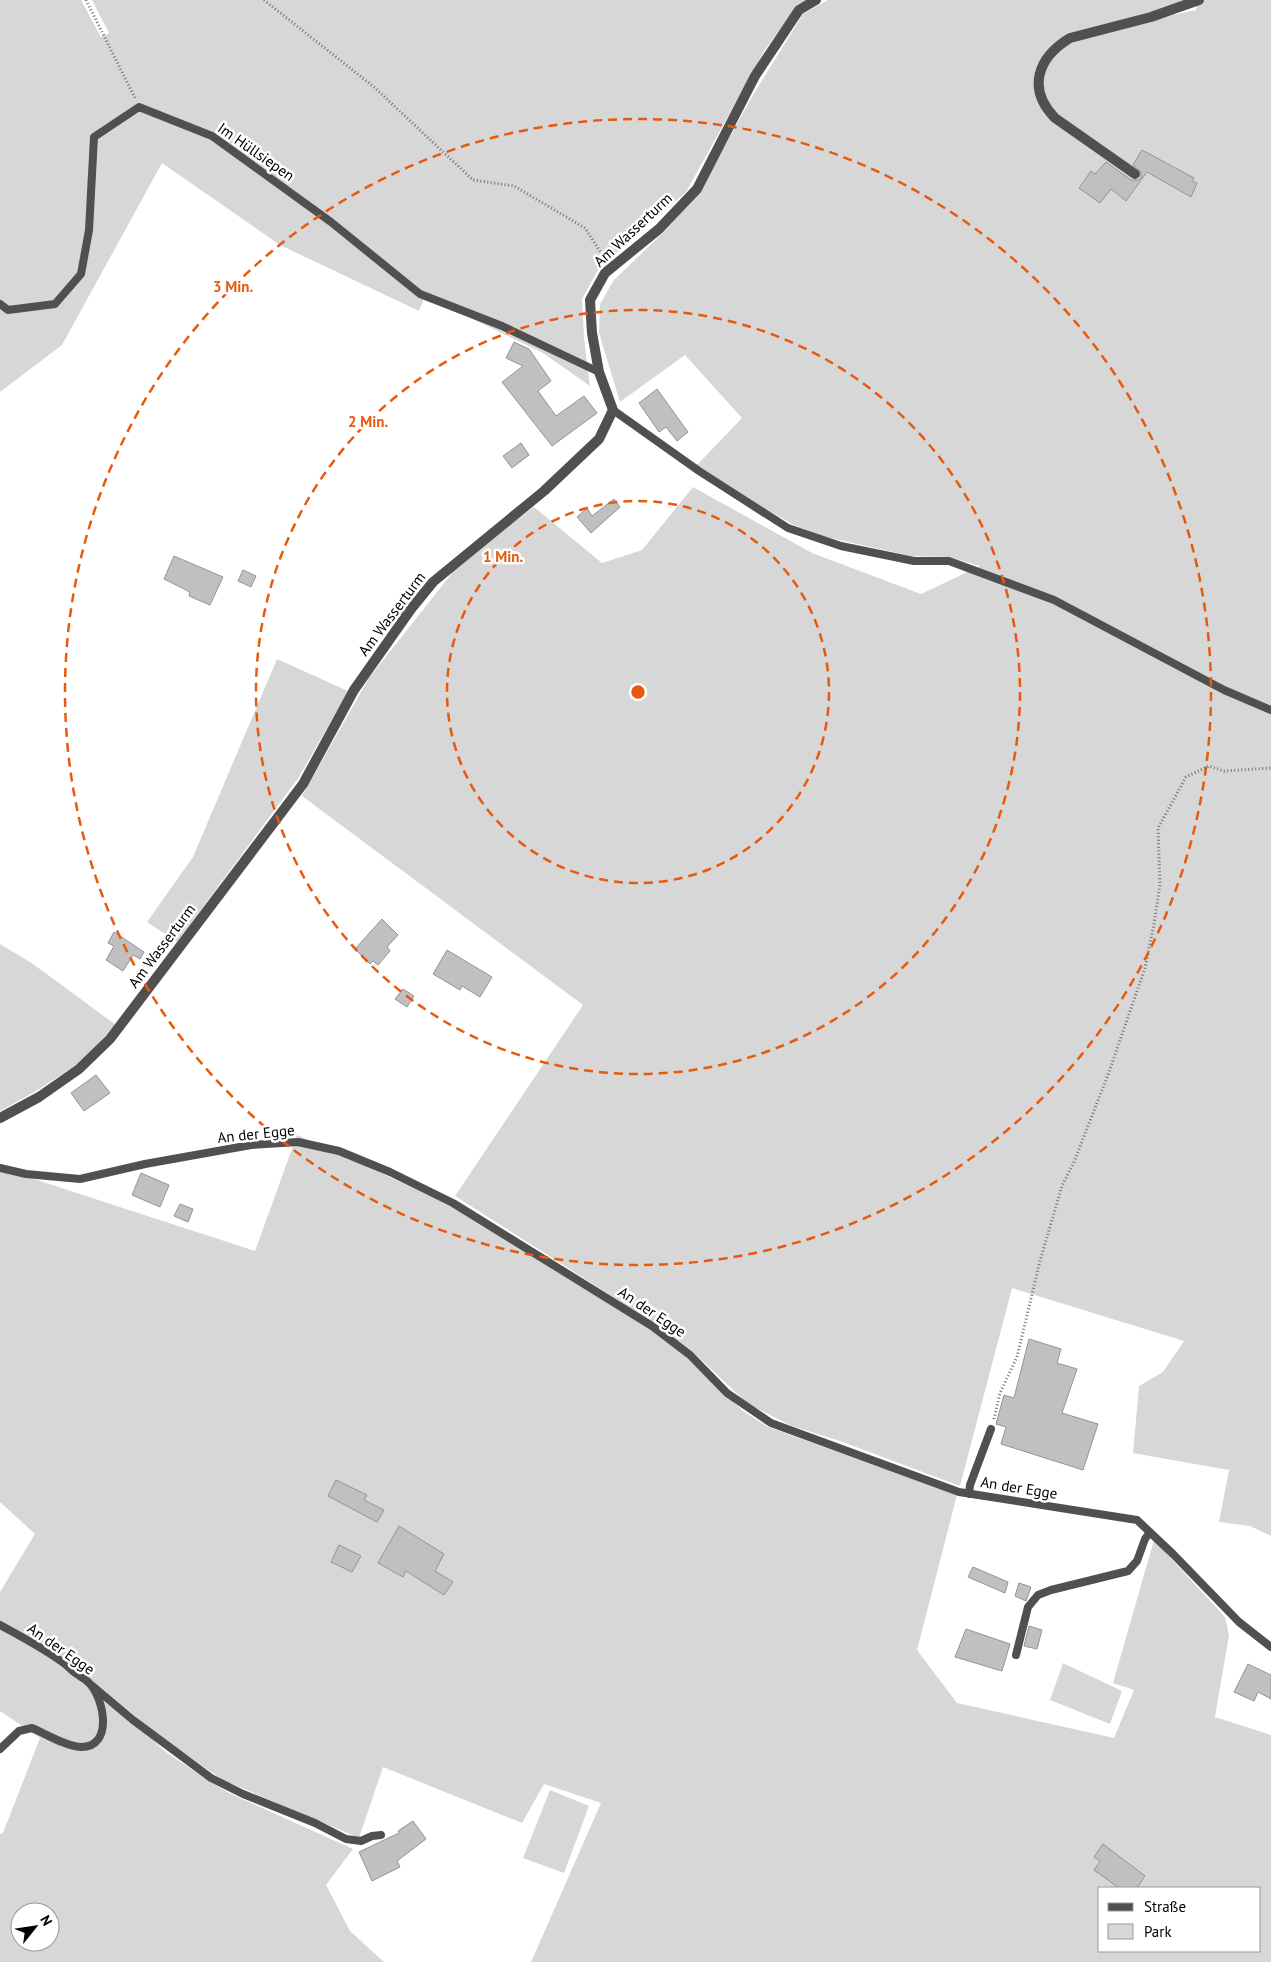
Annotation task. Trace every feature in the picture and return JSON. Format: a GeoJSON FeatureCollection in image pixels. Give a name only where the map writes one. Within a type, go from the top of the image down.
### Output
{"type":"FeatureCollection","features":[{"type":"Feature","properties":{"kind":"street","name":"Am Wasserturm"},"geometry":{"type":"LineString","coordinates":[[0,1118],[39,1097],[79,1070],[110,1040],[303,784],[354,690],[422,595],[433,582],[544,491],[599,439],[612,410],[599,372],[592,333],[590,300],[605,272],[659,229],[697,189],[754,76],[799,10],[816,0]]}},
{"type":"Feature","properties":{"kind":"street"},"geometry":{"type":"LineString","coordinates":[[1135,174],[1055,118],[1048,111],[1039,94],[1041,70],[1050,52],[1070,38],[1151,17],[1199,0]]}},
{"type":"Feature","properties":{"kind":"lane"},"geometry":{"type":"LineString","coordinates":[[0,304],[8,310],[55,304],[81,274],[89,230],[94,137],[139,108]]}},
{"type":"Feature","properties":{"kind":"lane","name":"Im Hüllsiepen"},"geometry":{"type":"LineString","coordinates":[[139,108],[212,136],[331,222],[420,294],[502,326],[599,372]]}},
{"type":"Feature","properties":{"kind":"lane"},"geometry":{"type":"LineString","coordinates":[[612,410],[699,471],[788,528],[841,546],[914,562],[949,561],[1054,600],[1224,690],[1271,710]]}},
{"type":"Feature","properties":{"kind":"lane","name":"An der Egge"},"geometry":{"type":"LineString","coordinates":[[0,1168],[26,1174],[80,1179],[145,1164],[251,1145],[298,1142],[339,1152],[390,1172],[453,1203],[652,1326],[690,1355],[728,1393],[770,1423],[959,1492],[1137,1520],[1239,1622],[1271,1647]]}},
{"type":"Feature","properties":{"kind":"lane"},"geometry":{"type":"LineString","coordinates":[[969,1494],[970,1485],[991,1429]]}},
{"type":"Feature","properties":{"kind":"lane"},"geometry":{"type":"LineString","coordinates":[[1016,1655],[1028,1607],[1038,1595],[1128,1571],[1137,1561],[1145,1539],[1150,1532]]}},
{"type":"Feature","properties":{"kind":"lane","name":"An der Egge"},"geometry":{"type":"LineString","coordinates":[[0,1624],[65,1664],[89,1683],[98,1698],[104,1716],[104,1728],[91,1745],[82,1747],[70,1745],[32,1728],[19,1731],[0,1749]]}},
{"type":"Feature","properties":{"kind":"lane"},"geometry":{"type":"LineString","coordinates":[[89,1683],[133,1720],[211,1778],[315,1823],[346,1839],[361,1841],[372,1836],[381,1835]]}},
{"type":"Feature","properties":{"kind":"path"},"geometry":{"type":"LineString","coordinates":[[86,0],[139,108]]}},
{"type":"Feature","properties":{"kind":"path"},"geometry":{"type":"LineString","coordinates":[[264,0],[374,87],[473,180],[514,186],[585,228],[603,256],[605,272]]}},
{"type":"Feature","properties":{"kind":"path"},"geometry":{"type":"LineString","coordinates":[[991,1429],[1000,1393],[1017,1356],[1040,1261],[1062,1186],[1074,1162],[1109,1072],[1145,968],[1160,885],[1158,828],[1186,777],[1209,766],[1224,771],[1271,768]]}},
{"type":"Feature","properties":{"kind":"green space"},"geometry":{"type":"Polygon","coordinates":[[[0,0],[81,0],[101,37],[109,33],[92,0],[808,0],[795,8],[765,50],[686,192],[599,268],[582,299],[584,338],[590,386],[543,353],[425,296],[419,311],[280,245],[162,163],[62,345],[0,392],[0,0]]]}},
{"type":"Feature","properties":{"kind":"green space"},"geometry":{"type":"Polygon","coordinates":[[[828,0],[1190,0],[1056,41],[1196,10],[1197,0],[1271,0],[1271,1536],[1250,1526],[1219,1522],[1229,1470],[1133,1453],[1139,1386],[1163,1372],[1184,1341],[1012,1288],[960,1486],[840,1441],[792,1426],[748,1404],[691,1350],[656,1324],[455,1196],[583,1005],[302,796],[369,678],[460,563],[534,507],[602,563],[642,550],[693,487],[812,553],[921,594],[980,566],[949,557],[911,556],[826,537],[794,525],[757,504],[697,465],[742,418],[685,355],[620,402],[599,333],[600,304],[614,280],[664,232],[697,196],[753,95],[803,14],[828,0]]]}},
{"type":"Feature","properties":{"kind":"green space"},"geometry":{"type":"Polygon","coordinates":[[[277,659],[348,691],[299,777],[177,942],[147,922],[193,857],[277,659]]]}},
{"type":"Feature","properties":{"kind":"green space"},"geometry":{"type":"Polygon","coordinates":[[[0,944],[33,964],[116,1025],[79,1063],[36,1091],[0,1111],[0,944]]]}},
{"type":"Feature","properties":{"kind":"green space"},"geometry":{"type":"Polygon","coordinates":[[[297,1135],[449,1204],[650,1328],[689,1358],[743,1411],[768,1427],[957,1495],[917,1650],[957,1703],[1114,1738],[1134,1690],[1113,1683],[1154,1540],[1225,1617],[1229,1635],[1215,1717],[1271,1735],[1271,1962],[531,1962],[601,1803],[544,1784],[522,1823],[383,1767],[359,1838],[223,1780],[163,1739],[65,1658],[166,1752],[210,1782],[231,1794],[353,1849],[326,1885],[350,1931],[384,1962],[0,1962],[0,1834],[3,1833],[40,1738],[0,1711],[0,1592],[35,1534],[0,1502],[0,1168],[255,1251],[297,1135]]]}},
{"type":"Feature","properties":{"kind":"green space"},"geometry":{"type":"Polygon","coordinates":[[[1063,1663],[1122,1691],[1110,1724],[1050,1700],[1063,1663]]]}},
{"type":"Feature","properties":{"kind":"green space"},"geometry":{"type":"Polygon","coordinates":[[[550,1790],[589,1806],[564,1873],[523,1858],[550,1790]]]}},
{"type":"Feature","properties":{"kind":"building"},"geometry":{"type":"Polygon","coordinates":[[[1142,150],[1194,178],[1192,181],[1197,183],[1191,197],[1147,172],[1126,201],[1111,189],[1100,203],[1079,188],[1091,171],[1095,174],[1106,162],[1131,180],[1138,180],[1141,178],[1141,172],[1133,165],[1142,150]]]}},
{"type":"Feature","properties":{"kind":"building"},"geometry":{"type":"Polygon","coordinates":[[[514,342],[529,349],[551,381],[538,391],[556,416],[584,396],[597,413],[552,446],[502,382],[523,366],[506,358],[514,342]]]}},
{"type":"Feature","properties":{"kind":"building"},"geometry":{"type":"Polygon","coordinates":[[[657,389],[688,432],[677,441],[666,427],[659,432],[639,403],[657,389]]]}},
{"type":"Feature","properties":{"kind":"building"},"geometry":{"type":"Polygon","coordinates":[[[521,443],[529,455],[512,468],[503,456],[521,443]]]}},
{"type":"Feature","properties":{"kind":"building"},"geometry":{"type":"Polygon","coordinates":[[[614,499],[620,507],[591,533],[577,517],[587,508],[592,516],[614,499]]]}},
{"type":"Feature","properties":{"kind":"building"},"geometry":{"type":"Polygon","coordinates":[[[174,556],[223,577],[210,605],[189,596],[190,592],[164,579],[174,556]]]}},
{"type":"Feature","properties":{"kind":"building"},"geometry":{"type":"Polygon","coordinates":[[[243,570],[256,576],[251,587],[238,581],[243,570]]]}},
{"type":"Feature","properties":{"kind":"building"},"geometry":{"type":"Polygon","coordinates":[[[382,919],[398,935],[387,947],[390,951],[378,965],[373,961],[370,964],[355,949],[382,919]]]}},
{"type":"Feature","properties":{"kind":"building"},"geometry":{"type":"Polygon","coordinates":[[[114,932],[144,952],[140,959],[133,955],[123,971],[106,960],[114,946],[108,943],[114,932]]]}},
{"type":"Feature","properties":{"kind":"building"},"geometry":{"type":"Polygon","coordinates":[[[447,950],[492,977],[480,997],[462,986],[460,990],[433,974],[447,950]]]}},
{"type":"Feature","properties":{"kind":"building"},"geometry":{"type":"Polygon","coordinates":[[[403,989],[414,996],[407,1007],[395,999],[403,989]]]}},
{"type":"Feature","properties":{"kind":"building"},"geometry":{"type":"Polygon","coordinates":[[[96,1075],[110,1093],[84,1111],[71,1093],[96,1075]]]}},
{"type":"Feature","properties":{"kind":"building"},"geometry":{"type":"Polygon","coordinates":[[[141,1173],[169,1185],[160,1207],[132,1195],[141,1173]]]}},
{"type":"Feature","properties":{"kind":"building"},"geometry":{"type":"Polygon","coordinates":[[[180,1204],[193,1209],[188,1222],[174,1216],[180,1204]]]}},
{"type":"Feature","properties":{"kind":"building"},"geometry":{"type":"Polygon","coordinates":[[[1029,1339],[1061,1349],[1057,1363],[1077,1369],[1062,1413],[1098,1424],[1083,1470],[1001,1444],[1006,1427],[996,1424],[1004,1395],[1014,1398],[1029,1339]]]}},
{"type":"Feature","properties":{"kind":"building"},"geometry":{"type":"Polygon","coordinates":[[[336,1480],[367,1495],[364,1500],[384,1510],[377,1522],[328,1496],[336,1480]]]}},
{"type":"Feature","properties":{"kind":"building"},"geometry":{"type":"Polygon","coordinates":[[[399,1526],[444,1554],[435,1571],[453,1582],[444,1595],[406,1571],[403,1577],[378,1563],[399,1526]]]}},
{"type":"Feature","properties":{"kind":"building"},"geometry":{"type":"Polygon","coordinates":[[[339,1545],[361,1556],[352,1572],[331,1562],[339,1545]]]}},
{"type":"Feature","properties":{"kind":"building"},"geometry":{"type":"Polygon","coordinates":[[[973,1567],[1008,1582],[1005,1593],[968,1577],[973,1567]]]}},
{"type":"Feature","properties":{"kind":"building"},"geometry":{"type":"Polygon","coordinates":[[[1019,1583],[1031,1587],[1026,1601],[1015,1596],[1019,1583]]]}},
{"type":"Feature","properties":{"kind":"building"},"geometry":{"type":"Polygon","coordinates":[[[1029,1626],[1042,1630],[1037,1649],[1024,1646],[1029,1626]]]}},
{"type":"Feature","properties":{"kind":"building"},"geometry":{"type":"Polygon","coordinates":[[[966,1629],[1010,1644],[1002,1671],[955,1657],[966,1629]]]}},
{"type":"Feature","properties":{"kind":"building"},"geometry":{"type":"Polygon","coordinates":[[[1248,1664],[1271,1675],[1271,1699],[1258,1692],[1254,1701],[1234,1692],[1248,1664]]]}},
{"type":"Feature","properties":{"kind":"building"},"geometry":{"type":"Polygon","coordinates":[[[413,1821],[426,1839],[397,1861],[400,1867],[372,1881],[359,1852],[399,1833],[398,1831],[413,1821]]]}},
{"type":"Feature","properties":{"kind":"building"},"geometry":{"type":"Polygon","coordinates":[[[1103,1844],[1145,1876],[1138,1887],[1118,1887],[1094,1870],[1100,1861],[1094,1857],[1103,1844]]]}}]}
